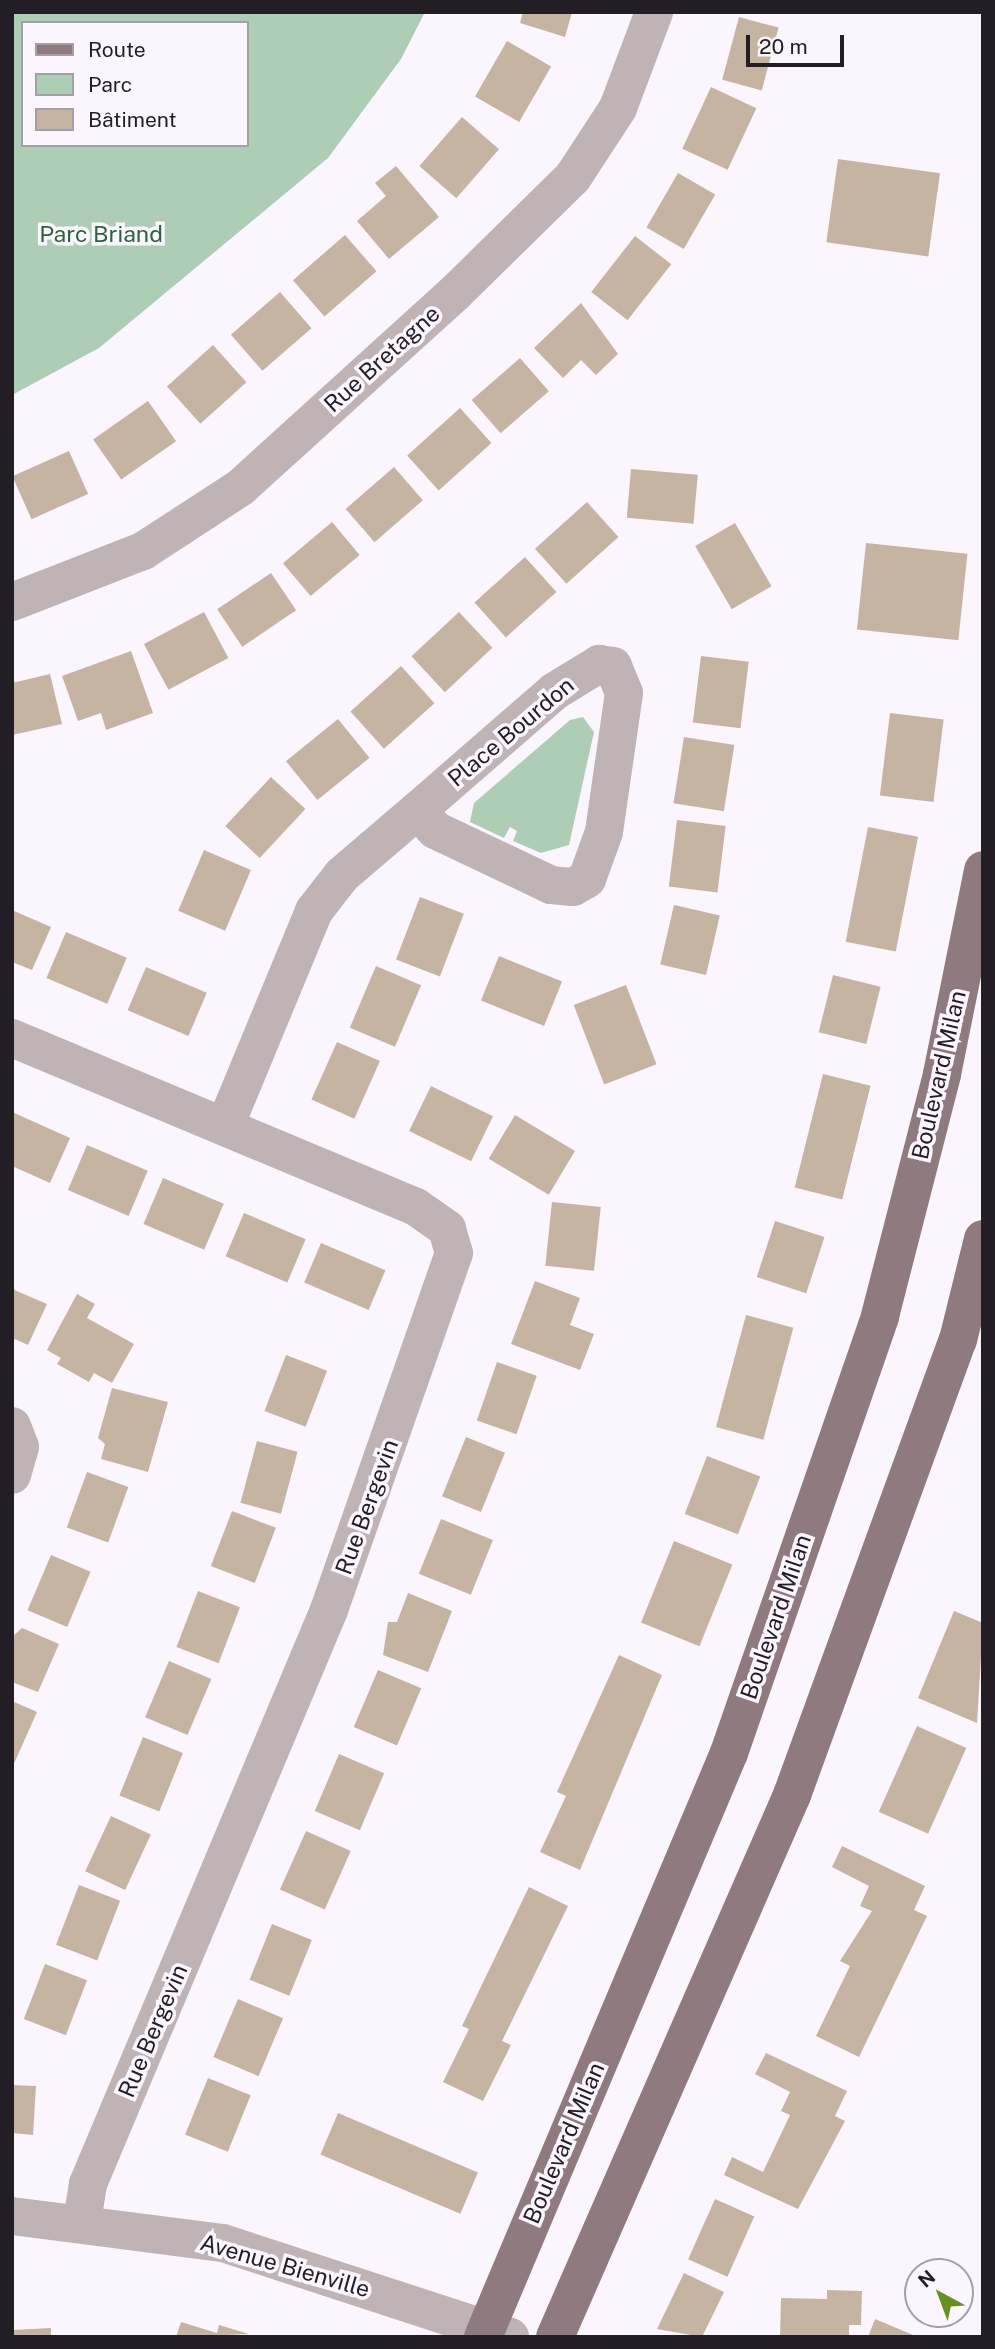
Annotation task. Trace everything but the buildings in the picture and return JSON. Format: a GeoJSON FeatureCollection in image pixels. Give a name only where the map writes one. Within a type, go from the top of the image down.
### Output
{"type":"FeatureCollection","features":[{"type":"Feature","properties":{"kind":"main road","name":"Boulevard Milan"},"geometry":{"type":"LineString","coordinates":[[493,2334],[729,1753],[880,1316],[942,1074],[983,870]]}},
{"type":"Feature","properties":{"kind":"main road"},"geometry":{"type":"LineString","coordinates":[[555,2337],[792,1795],[958,1340],[983,1239]]}},
{"type":"Feature","properties":{"kind":"street","name":"Rue Bretagne"},"geometry":{"type":"LineString","coordinates":[[12,602],[143,551],[241,487],[454,293],[573,177],[618,108],[654,12]]}},
{"type":"Feature","properties":{"kind":"street","name":"Place Bourdon"},"geometry":{"type":"LineString","coordinates":[[225,1126],[314,911],[342,875],[555,691],[599,664],[613,666],[622,682],[621,716],[600,855],[581,884],[551,885],[450,842],[418,810]]}},
{"type":"Feature","properties":{"kind":"street","name":"Rue Bergevin"},"geometry":{"type":"LineString","coordinates":[[12,1038],[429,1214],[451,1236],[453,1261],[329,1610],[88,2185],[82,2221]]}},
{"type":"Feature","properties":{"kind":"street"},"geometry":{"type":"LineString","coordinates":[[12,1426],[20,1447],[12,1475]]}},
{"type":"Feature","properties":{"kind":"street","name":"Avenue Bienville"},"geometry":{"type":"LineString","coordinates":[[12,2216],[82,2221],[223,2243],[493,2334]]}},
{"type":"Feature","properties":{"kind":"green space","name":"Parc Briand"},"geometry":{"type":"Polygon","coordinates":[[[12,12],[425,12],[401,59],[328,158],[99,348],[12,395],[12,12]]]}},
{"type":"Feature","properties":{"kind":"green space"},"geometry":{"type":"Polygon","coordinates":[[[583,717],[594,732],[569,845],[541,853],[513,841],[517,831],[510,827],[504,838],[470,822],[474,803],[570,720],[583,717]]]}}]}
